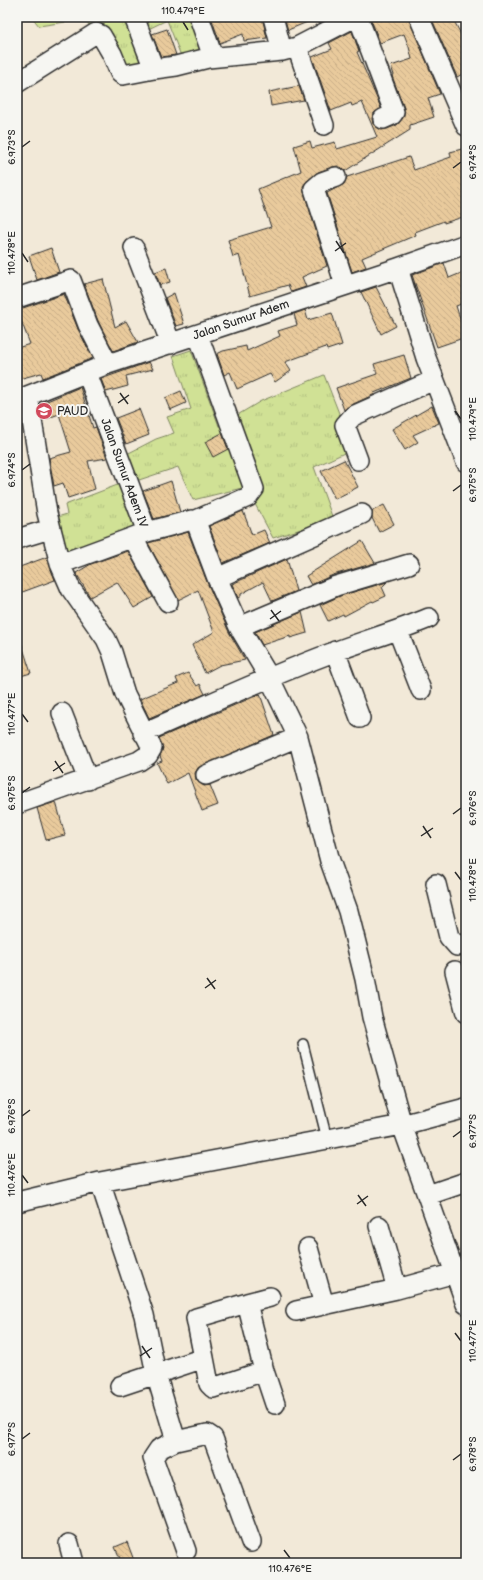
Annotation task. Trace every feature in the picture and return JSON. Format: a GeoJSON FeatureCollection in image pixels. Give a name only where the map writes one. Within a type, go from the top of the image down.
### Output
{"type":"FeatureCollection","features":[{"type":"Feature","properties":{"kind":"street"},"geometry":{"type":"LineString","coordinates":[[134,17],[154,70]]}},
{"type":"Feature","properties":{"kind":"street"},"geometry":{"type":"LineString","coordinates":[[199,17],[213,57]]}},
{"type":"Feature","properties":{"kind":"street"},"geometry":{"type":"LineString","coordinates":[[273,17],[324,125]]}},
{"type":"Feature","properties":{"kind":"street"},"geometry":{"type":"LineString","coordinates":[[17,83],[96,33],[101,35],[121,74],[176,66],[213,57],[289,49],[357,17],[394,112],[392,115],[383,119]]}},
{"type":"Feature","properties":{"kind":"street"},"geometry":{"type":"LineString","coordinates":[[419,17],[466,126]]}},
{"type":"Feature","properties":{"kind":"street"},"geometry":{"type":"LineString","coordinates":[[336,177],[322,182],[314,189],[345,285]]}},
{"type":"Feature","properties":{"kind":"street","name":"Jalan Sumur Adem"},"geometry":{"type":"LineString","coordinates":[[22,398],[108,364],[172,344],[466,244]]}},
{"type":"Feature","properties":{"kind":"street"},"geometry":{"type":"LineString","coordinates":[[134,248],[172,344]]}},
{"type":"Feature","properties":{"kind":"street"},"geometry":{"type":"LineString","coordinates":[[398,268],[434,380],[466,462]]}},
{"type":"Feature","properties":{"kind":"street"},"geometry":{"type":"LineString","coordinates":[[17,298],[71,280],[88,325],[108,364]]}},
{"type":"Feature","properties":{"kind":"street"},"geometry":{"type":"LineString","coordinates":[[168,602],[140,535],[194,521],[248,497],[254,489],[198,335]]}},
{"type":"Feature","properties":{"kind":"street","name":"Jalan Sumur Adem IV"},"geometry":{"type":"LineString","coordinates":[[60,564],[140,535],[87,373]]}},
{"type":"Feature","properties":{"kind":"street"},"geometry":{"type":"LineString","coordinates":[[358,460],[346,426],[353,416],[434,380]]}},
{"type":"Feature","properties":{"kind":"street"},"geometry":{"type":"LineString","coordinates":[[17,804],[139,761],[148,755],[152,748],[143,733],[125,694],[112,652],[106,639],[71,589],[60,564],[50,529],[22,398]]}},
{"type":"Feature","properties":{"kind":"street"},"geometry":{"type":"LineString","coordinates":[[217,578],[362,514]]}},
{"type":"Feature","properties":{"kind":"street"},"geometry":{"type":"LineString","coordinates":[[194,521],[239,627],[270,677],[298,737],[330,861],[348,911],[372,1016],[402,1125],[428,1195],[458,1264],[466,1304]]}},
{"type":"Feature","properties":{"kind":"street"},"geometry":{"type":"LineString","coordinates":[[17,539],[50,529]]}},
{"type":"Feature","properties":{"kind":"street"},"geometry":{"type":"LineString","coordinates":[[239,627],[336,586],[409,564]]}},
{"type":"Feature","properties":{"kind":"street"},"geometry":{"type":"LineString","coordinates":[[143,733],[270,677],[335,651],[398,631],[429,618]]}},
{"type":"Feature","properties":{"kind":"street"},"geometry":{"type":"LineString","coordinates":[[398,631],[421,690]]}},
{"type":"Feature","properties":{"kind":"street"},"geometry":{"type":"LineString","coordinates":[[335,651],[360,718]]}},
{"type":"Feature","properties":{"kind":"street"},"geometry":{"type":"LineString","coordinates":[[62,713],[88,780]]}},
{"type":"Feature","properties":{"kind":"street"},"geometry":{"type":"LineString","coordinates":[[206,775],[298,737]]}},
{"type":"Feature","properties":{"kind":"street"},"geometry":{"type":"LineString","coordinates":[[436,884],[449,937],[457,946],[466,944]]}},
{"type":"Feature","properties":{"kind":"street"},"geometry":{"type":"LineString","coordinates":[[455,971],[466,1013]]}},
{"type":"Feature","properties":{"kind":"street"},"geometry":{"type":"LineString","coordinates":[[17,1202],[100,1182],[402,1125],[466,1108]]}},
{"type":"Feature","properties":{"kind":"street"},"geometry":{"type":"LineString","coordinates":[[100,1182],[144,1315],[156,1374],[176,1441]]}},
{"type":"Feature","properties":{"kind":"street"},"geometry":{"type":"LineString","coordinates":[[428,1195],[466,1182]]}},
{"type":"Feature","properties":{"kind":"street"},"geometry":{"type":"LineString","coordinates":[[379,1226],[397,1289]]}},
{"type":"Feature","properties":{"kind":"street"},"geometry":{"type":"LineString","coordinates":[[308,1248],[324,1305]]}},
{"type":"Feature","properties":{"kind":"street"},"geometry":{"type":"LineString","coordinates":[[296,1311],[397,1289],[458,1264]]}},
{"type":"Feature","properties":{"kind":"street"},"geometry":{"type":"LineString","coordinates":[[264,1371],[213,1388],[210,1384],[196,1318],[270,1297]]}},
{"type":"Feature","properties":{"kind":"street"},"geometry":{"type":"LineString","coordinates":[[246,1303],[264,1371],[275,1404]]}},
{"type":"Feature","properties":{"kind":"street"},"geometry":{"type":"LineString","coordinates":[[120,1386],[204,1358]]}},
{"type":"Feature","properties":{"kind":"street"},"geometry":{"type":"LineString","coordinates":[[186,1552],[153,1458],[159,1449],[176,1441],[207,1434],[213,1438],[251,1542]]}},
{"type":"Feature","properties":{"kind":"street"},"geometry":{"type":"LineString","coordinates":[[68,1544],[74,1563]]}},
{"type":"Feature","properties":{"kind":"lane"},"geometry":{"type":"LineString","coordinates":[[303,1044],[327,1139]]}},
{"type":"Feature","properties":{"kind":"green space"},"geometry":{"type":"Polygon","coordinates":[[[32,17],[190,17],[203,52],[181,56],[167,20],[136,35],[146,69],[111,70],[86,19],[39,26],[32,17]]]}},
{"type":"Feature","properties":{"kind":"green space"},"geometry":{"type":"Polygon","coordinates":[[[191,350],[219,426],[261,401],[324,375],[353,449],[314,467],[333,519],[273,538],[246,487],[193,500],[178,467],[136,481],[123,456],[156,439],[174,433],[167,417],[191,409],[173,356],[191,350]]]}},
{"type":"Feature","properties":{"kind":"green space"},"geometry":{"type":"Polygon","coordinates":[[[120,484],[136,528],[67,555],[54,518],[67,514],[65,505],[120,484]]]}},
{"type":"Feature","properties":{"kind":"building"},"geometry":{"type":"Polygon","coordinates":[[[211,17],[262,17],[267,38],[244,41],[243,34],[220,43],[211,17]]]}},
{"type":"Feature","properties":{"kind":"building"},"geometry":{"type":"Polygon","coordinates":[[[284,17],[331,17],[320,23],[317,18],[288,30],[284,17]]]}},
{"type":"Feature","properties":{"kind":"building"},"geometry":{"type":"Polygon","coordinates":[[[370,17],[408,17],[440,94],[428,98],[434,117],[410,125],[410,130],[345,171],[338,166],[332,167],[318,172],[307,181],[303,186],[304,192],[327,266],[302,277],[306,287],[291,292],[288,285],[250,296],[239,255],[233,257],[228,240],[271,227],[258,189],[301,171],[294,146],[310,141],[312,148],[335,142],[337,149],[377,137],[362,102],[352,106],[351,103],[331,111],[312,57],[332,49],[329,43],[352,31],[359,51],[357,52],[381,108],[374,113],[372,118],[373,124],[381,130],[387,129],[397,125],[403,118],[404,108],[392,76],[394,75],[391,66],[412,59],[409,47],[404,34],[380,43],[370,17]]]}},
{"type":"Feature","properties":{"kind":"building"},"geometry":{"type":"Polygon","coordinates":[[[431,17],[452,17],[466,44],[466,72],[457,77],[431,17]]]}},
{"type":"Feature","properties":{"kind":"building"},"geometry":{"type":"Polygon","coordinates":[[[167,29],[176,55],[161,57],[152,34],[167,29]]]}},
{"type":"Feature","properties":{"kind":"building"},"geometry":{"type":"Polygon","coordinates":[[[299,86],[304,100],[271,106],[269,92],[299,86]]]}},
{"type":"Feature","properties":{"kind":"building"},"geometry":{"type":"Polygon","coordinates":[[[466,148],[466,216],[444,223],[444,221],[415,232],[416,235],[362,258],[366,267],[352,272],[327,193],[344,184],[347,177],[409,157],[414,170],[451,157],[450,152],[466,148]]]}},
{"type":"Feature","properties":{"kind":"building"},"geometry":{"type":"Polygon","coordinates":[[[51,248],[59,272],[37,280],[29,256],[51,248]]]}},
{"type":"Feature","properties":{"kind":"building"},"geometry":{"type":"Polygon","coordinates":[[[444,263],[449,278],[466,271],[466,302],[456,306],[466,337],[437,347],[412,275],[444,263]]]}},
{"type":"Feature","properties":{"kind":"building"},"geometry":{"type":"Polygon","coordinates":[[[166,268],[170,282],[160,285],[155,272],[166,268]]]}},
{"type":"Feature","properties":{"kind":"building"},"geometry":{"type":"Polygon","coordinates":[[[103,279],[115,327],[126,321],[138,342],[113,351],[98,321],[84,284],[103,279]]]}},
{"type":"Feature","properties":{"kind":"building"},"geometry":{"type":"Polygon","coordinates":[[[376,287],[396,326],[381,334],[361,292],[376,287]]]}},
{"type":"Feature","properties":{"kind":"building"},"geometry":{"type":"Polygon","coordinates":[[[174,293],[184,324],[176,326],[165,298],[174,293]]]}},
{"type":"Feature","properties":{"kind":"building"},"geometry":{"type":"Polygon","coordinates":[[[64,294],[78,329],[93,358],[43,378],[41,373],[19,379],[17,372],[17,348],[30,344],[17,310],[64,294]]]}},
{"type":"Feature","properties":{"kind":"building"},"geometry":{"type":"Polygon","coordinates":[[[305,310],[308,320],[332,313],[342,345],[327,350],[326,347],[285,362],[291,371],[275,382],[270,374],[237,389],[230,372],[224,375],[217,354],[223,351],[246,346],[247,351],[280,336],[278,331],[297,325],[294,314],[305,310]]]}},
{"type":"Feature","properties":{"kind":"building"},"geometry":{"type":"Polygon","coordinates":[[[404,355],[411,378],[374,393],[375,394],[349,406],[344,410],[336,388],[377,374],[374,364],[404,355]]]}},
{"type":"Feature","properties":{"kind":"building"},"geometry":{"type":"Polygon","coordinates":[[[149,362],[153,369],[126,376],[128,386],[106,392],[101,379],[149,362]]]}},
{"type":"Feature","properties":{"kind":"building"},"geometry":{"type":"Polygon","coordinates":[[[80,387],[93,428],[96,427],[107,458],[88,461],[95,489],[68,498],[63,483],[54,486],[49,458],[71,452],[59,414],[43,420],[40,404],[80,387]]]}},
{"type":"Feature","properties":{"kind":"building"},"geometry":{"type":"Polygon","coordinates":[[[181,391],[186,403],[170,410],[165,398],[181,391]]]}},
{"type":"Feature","properties":{"kind":"building"},"geometry":{"type":"Polygon","coordinates":[[[432,406],[439,423],[413,435],[418,442],[405,450],[392,429],[432,406]]]}},
{"type":"Feature","properties":{"kind":"building"},"geometry":{"type":"Polygon","coordinates":[[[139,409],[149,435],[126,444],[116,418],[139,409]]]}},
{"type":"Feature","properties":{"kind":"building"},"geometry":{"type":"Polygon","coordinates":[[[222,433],[228,449],[213,457],[205,442],[222,433]]]}},
{"type":"Feature","properties":{"kind":"building"},"geometry":{"type":"Polygon","coordinates":[[[344,460],[358,487],[335,499],[321,471],[344,460]]]}},
{"type":"Feature","properties":{"kind":"building"},"geometry":{"type":"Polygon","coordinates":[[[171,481],[180,512],[154,519],[143,491],[171,481]]]}},
{"type":"Feature","properties":{"kind":"building"},"geometry":{"type":"Polygon","coordinates":[[[384,505],[394,524],[379,532],[372,518],[372,511],[384,505]]]}},
{"type":"Feature","properties":{"kind":"building"},"geometry":{"type":"Polygon","coordinates":[[[243,511],[252,535],[264,530],[270,543],[223,563],[209,526],[243,511]]]}},
{"type":"Feature","properties":{"kind":"building"},"geometry":{"type":"Polygon","coordinates":[[[188,532],[207,582],[229,632],[245,660],[220,665],[205,673],[192,645],[214,632],[198,590],[178,600],[148,543],[188,532]]]}},
{"type":"Feature","properties":{"kind":"building"},"geometry":{"type":"Polygon","coordinates":[[[362,541],[375,563],[333,575],[311,585],[306,576],[362,541]]]}},
{"type":"Feature","properties":{"kind":"building"},"geometry":{"type":"Polygon","coordinates":[[[128,551],[153,597],[134,608],[117,582],[90,597],[76,573],[91,564],[128,551]]]}},
{"type":"Feature","properties":{"kind":"building"},"geometry":{"type":"Polygon","coordinates":[[[47,557],[55,580],[17,594],[17,568],[47,557]]]}},
{"type":"Feature","properties":{"kind":"building"},"geometry":{"type":"Polygon","coordinates":[[[287,559],[296,591],[272,601],[263,582],[241,594],[238,598],[232,584],[287,559]]]}},
{"type":"Feature","properties":{"kind":"building"},"geometry":{"type":"Polygon","coordinates":[[[387,582],[382,587],[386,596],[373,602],[372,601],[344,616],[343,614],[328,621],[320,605],[340,596],[387,582]]]}},
{"type":"Feature","properties":{"kind":"building"},"geometry":{"type":"Polygon","coordinates":[[[302,612],[307,633],[290,638],[290,636],[262,645],[255,632],[302,612]]]}},
{"type":"Feature","properties":{"kind":"building"},"geometry":{"type":"Polygon","coordinates":[[[17,639],[20,639],[31,673],[17,677],[17,639]]]}},
{"type":"Feature","properties":{"kind":"building"},"geometry":{"type":"Polygon","coordinates":[[[188,673],[197,686],[200,684],[205,694],[149,718],[140,699],[178,683],[176,678],[188,673]]]}},
{"type":"Feature","properties":{"kind":"building"},"geometry":{"type":"Polygon","coordinates":[[[260,694],[274,735],[198,768],[195,773],[196,780],[204,786],[210,785],[218,805],[202,811],[188,773],[167,784],[157,763],[162,761],[160,756],[163,748],[159,738],[260,694]]]}},
{"type":"Feature","properties":{"kind":"building"},"geometry":{"type":"Polygon","coordinates":[[[56,802],[65,835],[46,840],[37,808],[56,802]]]}},
{"type":"Feature","properties":{"kind":"building"},"geometry":{"type":"Polygon","coordinates":[[[127,1542],[135,1563],[122,1563],[115,1547],[127,1542]]]}},
{"type":"Feature","properties":{"kind":"place","name":"PAUD"},"geometry":{"type":"Point","coordinates":[44,411]}}]}
